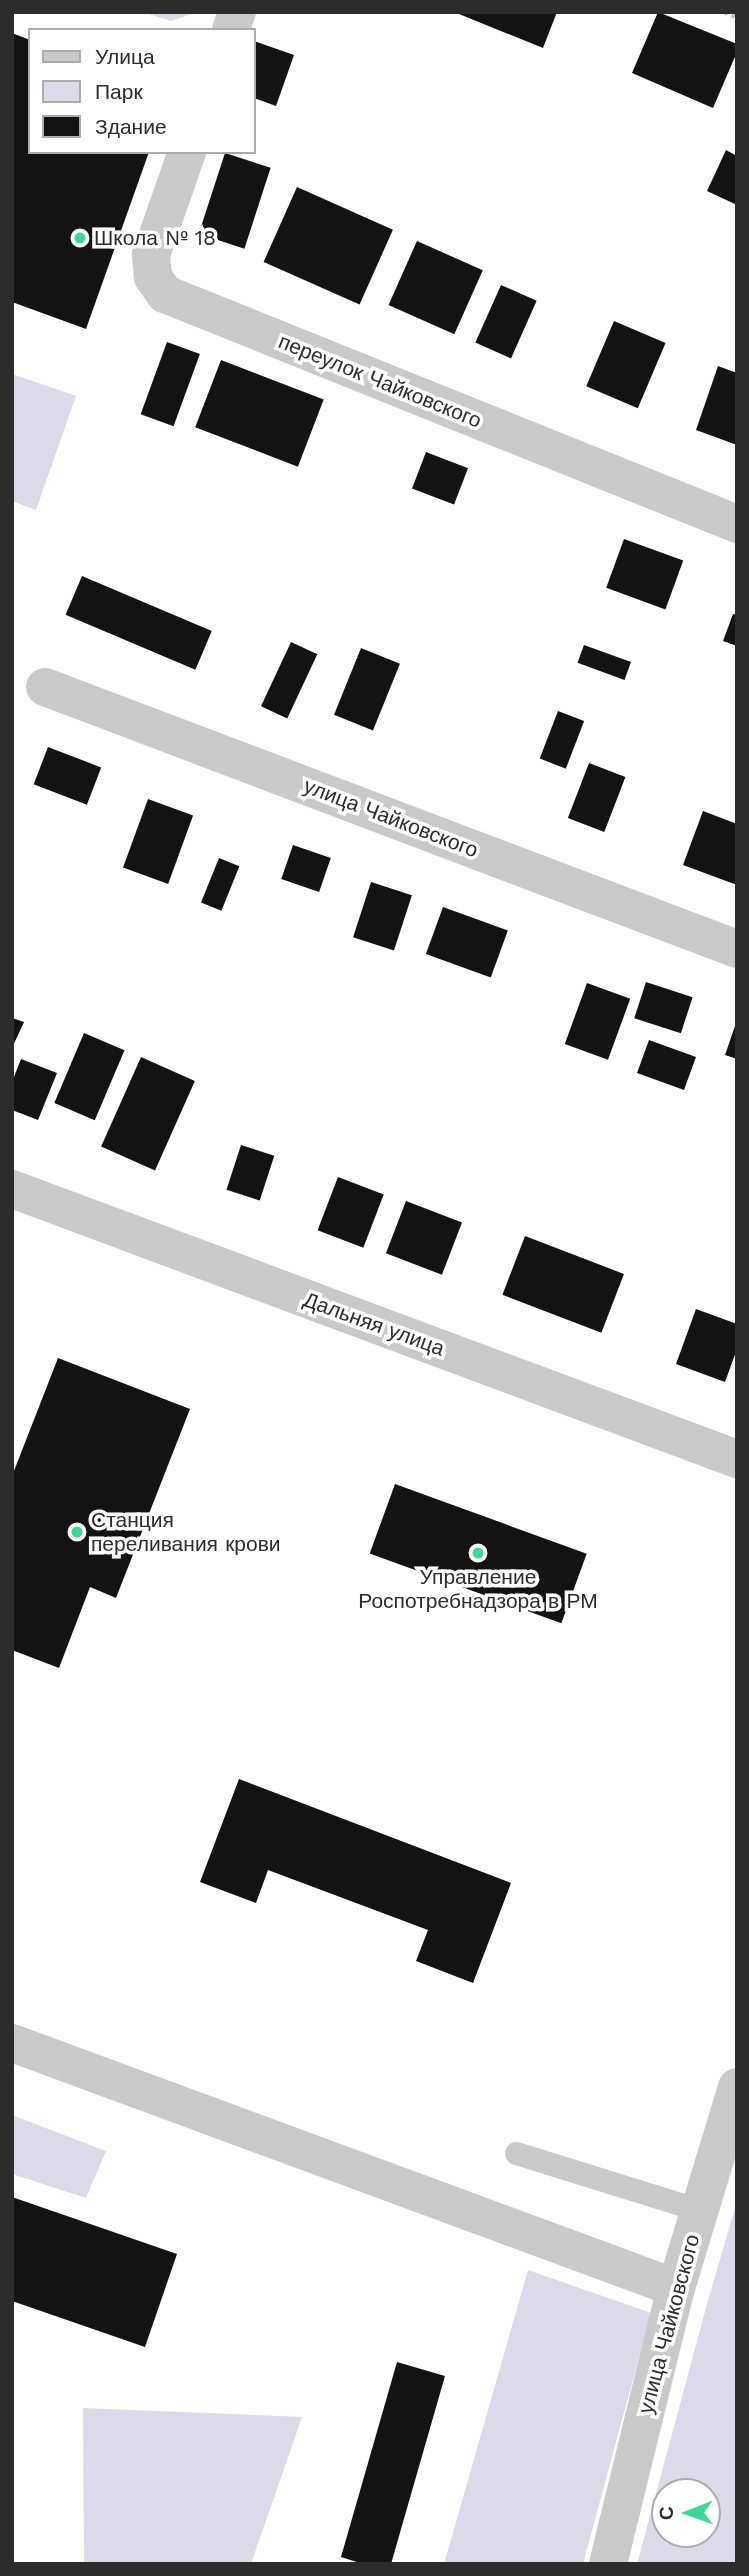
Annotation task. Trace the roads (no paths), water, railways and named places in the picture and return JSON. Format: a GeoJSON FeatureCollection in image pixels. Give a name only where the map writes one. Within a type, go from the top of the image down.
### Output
{"type":"FeatureCollection","features":[{"type":"Feature","properties":{"kind":"street","name":"переулок Чайковского"},"geometry":{"type":"LineString","coordinates":[[186,154],[151,255],[153,277],[165,294],[737,524]]}},
{"type":"Feature","properties":{"kind":"street","name":"улица Чайковского"},"geometry":{"type":"LineString","coordinates":[[45,687],[737,949]]}},
{"type":"Feature","properties":{"kind":"street","name":"Дальняя улица"},"geometry":{"type":"LineString","coordinates":[[12,1189],[737,1459]]}},
{"type":"Feature","properties":{"kind":"street"},"geometry":{"type":"LineString","coordinates":[[12,2043],[676,2288]]}},
{"type":"Feature","properties":{"kind":"street","name":"улица Чайковского"},"geometry":{"type":"LineString","coordinates":[[608,2564],[676,2288],[737,2087]]}},
{"type":"Feature","properties":{"kind":"lane"},"geometry":{"type":"LineString","coordinates":[[516,2153],[699,2210]]}},
{"type":"Feature","properties":{"kind":"place","name":"Школа № 18"},"geometry":{"type":"Point","coordinates":[80,238]}},
{"type":"Feature","properties":{"kind":"place","name":"Станция переливания крови"},"geometry":{"type":"Point","coordinates":[77,1532]}},
{"type":"Feature","properties":{"kind":"place","name":"Управление Роспотребнадзора в РМ"},"geometry":{"type":"Point","coordinates":[478,1553]}}]}
